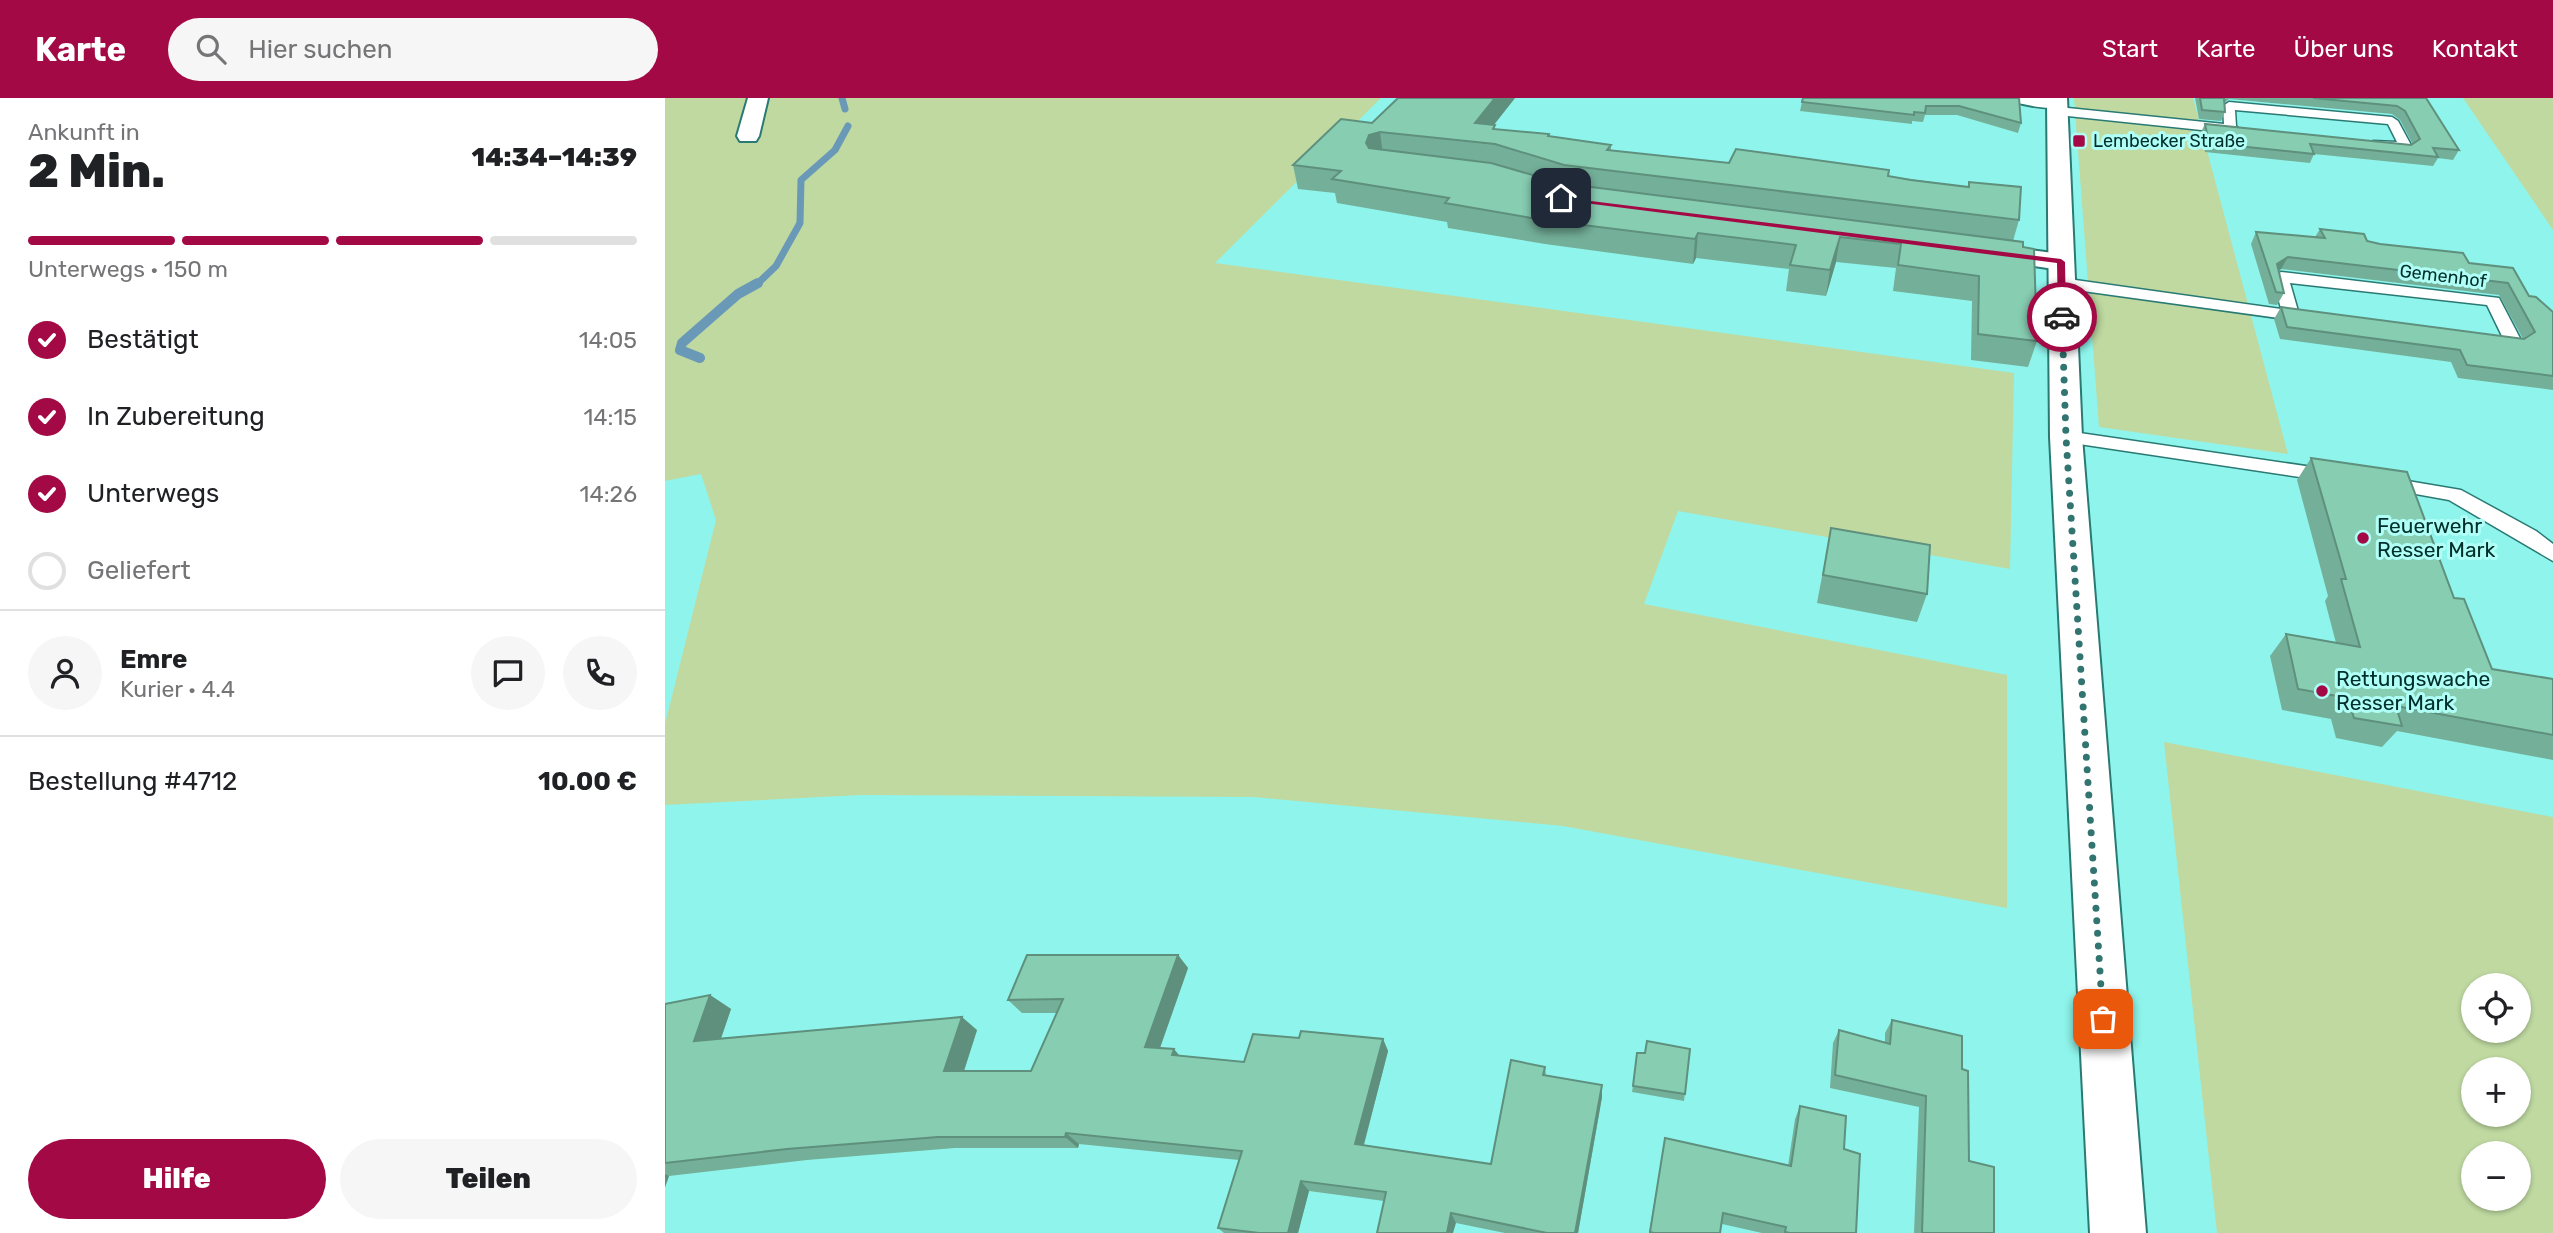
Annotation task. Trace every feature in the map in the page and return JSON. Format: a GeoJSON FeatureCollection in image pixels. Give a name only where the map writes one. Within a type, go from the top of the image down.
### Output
{"type":"FeatureCollection","features":[{"type":"Feature","properties":{"kind":"street"},"geometry":{"type":"LineString","coordinates":[[748,136],[758,98]]}},
{"type":"Feature","properties":{"kind":"street"},"geometry":{"type":"LineString","coordinates":[[2021,98],[2058,103],[2066,437],[2118,1233]]}},
{"type":"Feature","properties":{"kind":"street"},"geometry":{"type":"LineString","coordinates":[[1964,250],[2061,272]]}},
{"type":"Feature","properties":{"kind":"lane"},"geometry":{"type":"LineString","coordinates":[[2058,103],[2237,130],[2229,106],[2392,121],[2406,147],[2366,143]]}},
{"type":"Feature","properties":{"kind":"lane"},"geometry":{"type":"LineString","coordinates":[[2061,272],[2317,319]]}},
{"type":"Feature","properties":{"kind":"lane","name":"Gemenhof"},"geometry":{"type":"LineString","coordinates":[[2291,315],[2281,277],[2493,301],[2515,344],[2475,339]]}},
{"type":"Feature","properties":{"kind":"lane"},"geometry":{"type":"LineString","coordinates":[[2066,437],[2454,494],[2529,536],[2553,554]]}},
{"type":"Feature","properties":{"kind":"green space"},"geometry":{"type":"Polygon","coordinates":[[[665,98],[1381,98],[1215,263],[2014,373],[2010,569],[1678,511],[1644,604],[2007,675],[2007,908],[1563,826],[1254,797],[861,795],[665,805],[665,724],[716,520],[701,474],[665,481],[665,98]]]}},
{"type":"Feature","properties":{"kind":"green space"},"geometry":{"type":"Polygon","coordinates":[[[2074,98],[2193,98],[2288,454],[2099,427],[2074,98]]]}},
{"type":"Feature","properties":{"kind":"green space"},"geometry":{"type":"Polygon","coordinates":[[[2463,98],[2553,98],[2553,230],[2463,98]]]}},
{"type":"Feature","properties":{"kind":"green space"},"geometry":{"type":"Polygon","coordinates":[[[2164,742],[2553,817],[2553,1233],[2217,1233],[2164,742]]]}},
{"type":"Feature","properties":{"kind":"building"},"geometry":{"type":"Polygon","coordinates":[[[1398,98],[1495,98],[1475,123],[1495,125],[1493,129],[1549,134],[1548,136],[1611,145],[1607,150],[1729,163],[1736,149],[1889,170],[1888,176],[1911,180],[1969,187],[1969,182],[2021,187],[2019,220],[1564,165],[1495,144],[1380,132],[1369,135],[1366,143],[1369,148],[1491,163],[1560,183],[2023,242],[2023,247],[2034,249],[2037,341],[1978,334],[1979,276],[1898,265],[1901,244],[1840,237],[1830,270],[1790,265],[1796,245],[1698,233],[1695,239],[1543,220],[1445,203],[1449,198],[1332,179],[1341,171],[1293,165],[1341,119],[1372,123],[1398,98]]]}},
{"type":"Feature","properties":{"kind":"building"},"geometry":{"type":"Polygon","coordinates":[[[1803,98],[2019,98],[2021,123],[1959,106],[1926,106],[1925,113],[1914,112],[1914,115],[1802,102],[1803,98]]]}},
{"type":"Feature","properties":{"kind":"building"},"geometry":{"type":"Polygon","coordinates":[[[2200,98],[2224,98],[2225,112],[2202,110],[2200,98]]]}},
{"type":"Feature","properties":{"kind":"building"},"geometry":{"type":"Polygon","coordinates":[[[2313,98],[2426,98],[2459,150],[2433,148],[2438,157],[2310,144],[2314,154],[2209,143],[2205,124],[2411,145],[2420,139],[2405,111],[2397,106],[2313,98]]]}},
{"type":"Feature","properties":{"kind":"building"},"geometry":{"type":"Polygon","coordinates":[[[2320,229],[2364,234],[2367,241],[2380,244],[2463,253],[2469,263],[2513,268],[2529,296],[2536,297],[2553,312],[2553,376],[2467,365],[2460,350],[2287,327],[2281,307],[2524,339],[2535,332],[2508,283],[2288,257],[2277,264],[2284,293],[2276,292],[2256,232],[2325,238],[2320,229]]]}},
{"type":"Feature","properties":{"kind":"building"},"geometry":{"type":"Polygon","coordinates":[[[2311,458],[2407,472],[2454,598],[2464,599],[2492,669],[2553,679],[2553,735],[2396,706],[2402,726],[2354,718],[2348,698],[2298,689],[2286,634],[2360,647],[2341,579],[2346,579],[2311,458]]]}},
{"type":"Feature","properties":{"kind":"building"},"geometry":{"type":"Polygon","coordinates":[[[1831,528],[1930,545],[1927,594],[1823,575],[1831,528]]]}},
{"type":"Feature","properties":{"kind":"building"},"geometry":{"type":"Polygon","coordinates":[[[1027,955],[1178,955],[1145,1047],[1174,1049],[1172,1055],[1244,1062],[1253,1034],[1299,1038],[1301,1031],[1383,1039],[1355,1144],[1491,1164],[1511,1060],[1545,1067],[1543,1075],[1602,1085],[1575,1233],[1547,1233],[1451,1213],[1447,1233],[1377,1233],[1386,1192],[1301,1181],[1288,1233],[1218,1228],[1242,1151],[1066,1133],[1065,1137],[938,1137],[787,1149],[665,1163],[665,1004],[710,995],[694,1041],[962,1017],[944,1071],[1031,1071],[1063,999],[1008,1000],[1027,955]]]}},
{"type":"Feature","properties":{"kind":"building"},"geometry":{"type":"Polygon","coordinates":[[[1892,1020],[1962,1036],[1962,1069],[1968,1071],[1969,1161],[1994,1167],[1994,1233],[1922,1233],[1926,1096],[1835,1075],[1839,1030],[1890,1044],[1892,1020]]]}},
{"type":"Feature","properties":{"kind":"building"},"geometry":{"type":"Polygon","coordinates":[[[1647,1041],[1690,1049],[1685,1094],[1633,1086],[1637,1053],[1645,1053],[1647,1041]]]}},
{"type":"Feature","properties":{"kind":"building"},"geometry":{"type":"Polygon","coordinates":[[[1800,1106],[1846,1116],[1844,1149],[1860,1154],[1856,1233],[1790,1233],[1785,1232],[1786,1227],[1723,1213],[1720,1233],[1650,1232],[1665,1138],[1791,1166],[1800,1106]]]}},
{"type":"Feature","properties":{"kind":"waterway"},"geometry":{"type":"LineString","coordinates":[[842,98],[845,109]]}},
{"type":"Feature","properties":{"kind":"waterway"},"geometry":{"type":"LineString","coordinates":[[756,285],[776,266],[800,223],[801,180],[835,150],[848,126]]}},
{"type":"Feature","properties":{"kind":"waterway"},"geometry":{"type":"LineString","coordinates":[[700,358],[680,350],[682,343],[738,294],[758,283]]}},
{"type":"Feature","properties":{"kind":"way so far"},"geometry":{"type":"LineString","coordinates":[[2062,317],[2066,437],[2103,1019]]}},
{"type":"Feature","properties":{"kind":"place","name":"Lembecker Straße"},"geometry":{"type":"Point","coordinates":[2079,141]}},
{"type":"Feature","properties":{"kind":"place","name":"Feuerwehr Resser Mark"},"geometry":{"type":"Point","coordinates":[2363,538]}},
{"type":"Feature","properties":{"kind":"place","name":"Rettungswache Resser Mark"},"geometry":{"type":"Point","coordinates":[2322,691]}},
{"type":"Feature","properties":{"kind":"route"},"geometry":{"type":"LineString","coordinates":[[1561,198],[2061,262],[2062,317]]}}]}
